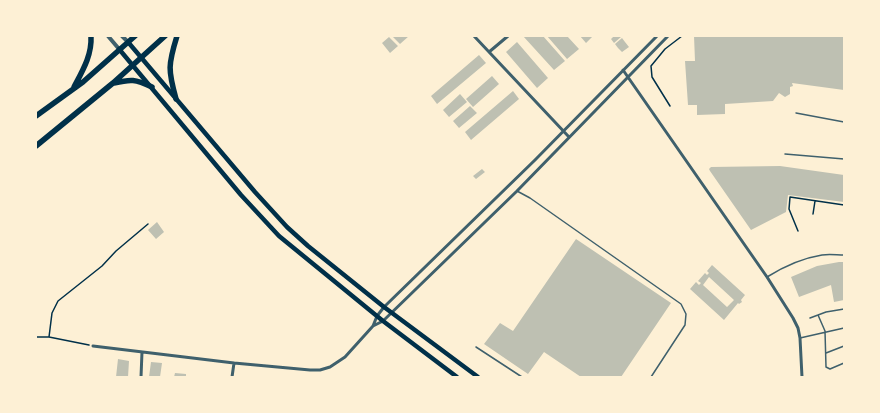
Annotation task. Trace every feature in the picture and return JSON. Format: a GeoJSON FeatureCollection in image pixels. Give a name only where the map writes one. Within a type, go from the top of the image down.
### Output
{"type":"FeatureCollection","features":[{"type":"Feature","properties":{"kind":"highway"},"geometry":{"type":"LineString","coordinates":[[73,89],[88,59],[91,36]]}},
{"type":"Feature","properties":{"kind":"highway"},"geometry":{"type":"LineString","coordinates":[[36,116],[83,82],[134,36]]}},
{"type":"Feature","properties":{"kind":"highway"},"geometry":{"type":"LineString","coordinates":[[36,146],[113,83],[165,36]]}},
{"type":"Feature","properties":{"kind":"highway"},"geometry":{"type":"LineString","coordinates":[[176,99],[170,78],[170,64],[177,36]]}},
{"type":"Feature","properties":{"kind":"highway"},"geometry":{"type":"LineString","coordinates":[[113,83],[130,80],[139,81],[152,87]]}},
{"type":"Feature","properties":{"kind":"main road"},"geometry":{"type":"LineString","coordinates":[[128,42],[255,192],[288,227],[308,246],[384,307],[478,377]]}},
{"type":"Feature","properties":{"kind":"main road"},"geometry":{"type":"LineString","coordinates":[[120,49],[240,195],[279,236],[383,321],[457,377]]}},
{"type":"Feature","properties":{"kind":"street"},"geometry":{"type":"LineString","coordinates":[[108,36],[120,49]]}},
{"type":"Feature","properties":{"kind":"street"},"geometry":{"type":"LineString","coordinates":[[122,36],[128,42]]}},
{"type":"Feature","properties":{"kind":"street"},"geometry":{"type":"LineString","coordinates":[[474,36],[568,138]]}},
{"type":"Feature","properties":{"kind":"street"},"geometry":{"type":"LineString","coordinates":[[489,52],[508,36]]}},
{"type":"Feature","properties":{"kind":"street"},"geometry":{"type":"LineString","coordinates":[[373,326],[377,316],[384,307],[535,160],[657,36]]}},
{"type":"Feature","properties":{"kind":"street"},"geometry":{"type":"LineString","coordinates":[[93,346],[234,363],[310,370],[320,370],[330,367],[344,357],[373,326],[383,321],[517,191],[668,36]]}},
{"type":"Feature","properties":{"kind":"street"},"geometry":{"type":"LineString","coordinates":[[623,70],[767,277],[793,318],[798,328],[800,338],[802,377]]}},
{"type":"Feature","properties":{"kind":"street"},"geometry":{"type":"LineString","coordinates":[[141,377],[142,352]]}},
{"type":"Feature","properties":{"kind":"street"},"geometry":{"type":"LineString","coordinates":[[232,377],[234,363]]}},
{"type":"Feature","properties":{"kind":"lane"},"geometry":{"type":"LineString","coordinates":[[796,113],[844,122]]}},
{"type":"Feature","properties":{"kind":"lane"},"geometry":{"type":"LineString","coordinates":[[785,154],[844,159]]}},
{"type":"Feature","properties":{"kind":"lane"},"geometry":{"type":"LineString","coordinates":[[517,191],[530,198],[681,304],[686,314],[685,325],[651,377]]}},
{"type":"Feature","properties":{"kind":"lane"},"geometry":{"type":"LineString","coordinates":[[767,277],[777,270],[815,257],[823,255],[844,255]]}},
{"type":"Feature","properties":{"kind":"lane"},"geometry":{"type":"LineString","coordinates":[[810,318],[826,312],[844,309]]}},
{"type":"Feature","properties":{"kind":"lane"},"geometry":{"type":"LineString","coordinates":[[818,315],[825,331],[826,365],[828,368],[832,368],[844,363]]}},
{"type":"Feature","properties":{"kind":"lane"},"geometry":{"type":"LineString","coordinates":[[800,338],[825,331],[844,328]]}},
{"type":"Feature","properties":{"kind":"lane"},"geometry":{"type":"LineString","coordinates":[[826,353],[844,346]]}},
{"type":"Feature","properties":{"kind":"lane"},"geometry":{"type":"LineString","coordinates":[[476,347],[522,377]]}},
{"type":"Feature","properties":{"kind":"path"},"geometry":{"type":"LineString","coordinates":[[670,106],[652,77],[651,66],[665,49],[682,36]]}},
{"type":"Feature","properties":{"kind":"path"},"geometry":{"type":"LineString","coordinates":[[798,231],[789,208],[790,197],[844,205]]}},
{"type":"Feature","properties":{"kind":"path"},"geometry":{"type":"LineString","coordinates":[[813,214],[815,201]]}},
{"type":"Feature","properties":{"kind":"path"},"geometry":{"type":"LineString","coordinates":[[49,337],[52,313],[58,301],[102,266],[116,251],[148,224]]}},
{"type":"Feature","properties":{"kind":"path"},"geometry":{"type":"LineString","coordinates":[[36,337],[49,337],[93,346]]}},
{"type":"Feature","properties":{"kind":"building"},"geometry":{"type":"Polygon","coordinates":[[[392,36],[409,36],[400,44],[392,36]]]}},
{"type":"Feature","properties":{"kind":"building"},"geometry":{"type":"Polygon","coordinates":[[[523,36],[543,36],[565,61],[554,70],[523,36]]]}},
{"type":"Feature","properties":{"kind":"building"},"geometry":{"type":"Polygon","coordinates":[[[547,36],[567,36],[579,49],[567,59],[547,36]]]}},
{"type":"Feature","properties":{"kind":"building"},"geometry":{"type":"Polygon","coordinates":[[[580,36],[593,36],[586,43],[580,36]]]}},
{"type":"Feature","properties":{"kind":"building"},"geometry":{"type":"Polygon","coordinates":[[[614,36],[621,37],[614,43],[611,39],[614,36]]]}},
{"type":"Feature","properties":{"kind":"building"},"geometry":{"type":"Polygon","coordinates":[[[694,36],[844,36],[844,90],[792,83],[793,86],[790,87],[790,94],[785,97],[779,93],[773,101],[725,104],[725,114],[697,115],[697,105],[688,105],[685,61],[695,61],[694,36]]]}},
{"type":"Feature","properties":{"kind":"building"},"geometry":{"type":"Polygon","coordinates":[[[389,37],[398,46],[390,53],[382,43],[389,37]]]}},
{"type":"Feature","properties":{"kind":"building"},"geometry":{"type":"Polygon","coordinates":[[[622,38],[625,42],[618,48],[615,44],[622,38]]]}},
{"type":"Feature","properties":{"kind":"building"},"geometry":{"type":"Polygon","coordinates":[[[517,42],[548,78],[537,88],[506,52],[517,42]]]}},
{"type":"Feature","properties":{"kind":"building"},"geometry":{"type":"Polygon","coordinates":[[[625,42],[629,47],[622,52],[618,48],[625,42]]]}},
{"type":"Feature","properties":{"kind":"building"},"geometry":{"type":"Polygon","coordinates":[[[479,55],[486,63],[437,104],[431,96],[479,55]]]}},
{"type":"Feature","properties":{"kind":"building"},"geometry":{"type":"Polygon","coordinates":[[[492,76],[499,84],[473,107],[466,99],[492,76]]]}},
{"type":"Feature","properties":{"kind":"building"},"geometry":{"type":"Polygon","coordinates":[[[513,91],[519,99],[471,140],[465,132],[513,91]]]}},
{"type":"Feature","properties":{"kind":"building"},"geometry":{"type":"Polygon","coordinates":[[[460,94],[467,102],[449,117],[443,110],[460,94]]]}},
{"type":"Feature","properties":{"kind":"building"},"geometry":{"type":"Polygon","coordinates":[[[470,106],[477,113],[459,128],[453,121],[470,106]]]}},
{"type":"Feature","properties":{"kind":"building"},"geometry":{"type":"Polygon","coordinates":[[[780,166],[844,175],[844,202],[788,195],[786,212],[751,230],[709,169],[711,167],[780,166]]]}},
{"type":"Feature","properties":{"kind":"building"},"geometry":{"type":"Polygon","coordinates":[[[482,169],[485,172],[476,179],[473,176],[482,169]]]}},
{"type":"Feature","properties":{"kind":"building"},"geometry":{"type":"Polygon","coordinates":[[[157,222],[164,232],[156,239],[148,230],[157,222]]]}},
{"type":"Feature","properties":{"kind":"building"},"geometry":{"type":"Polygon","coordinates":[[[576,239],[671,303],[621,377],[581,377],[544,352],[528,374],[484,344],[500,323],[513,331],[576,239]]]}},
{"type":"Feature","properties":{"kind":"building"},"geometry":{"type":"Polygon","coordinates":[[[844,262],[844,300],[834,302],[831,285],[799,297],[791,277],[817,266],[844,262]]]}},
{"type":"Feature","properties":{"kind":"building"},"geometry":{"type":"Polygon","coordinates":[[[712,265],[745,295],[741,300],[742,302],[739,304],[738,303],[724,320],[690,289],[696,282],[699,285],[701,283],[698,281],[705,273],[707,275],[709,273],[707,271],[712,265]],[[709,277],[703,285],[727,307],[734,300],[709,277]]]}},
{"type":"Feature","properties":{"kind":"building"},"geometry":{"type":"Polygon","coordinates":[[[118,359],[129,361],[128,377],[116,377],[118,359]]]}},
{"type":"Feature","properties":{"kind":"building"},"geometry":{"type":"Polygon","coordinates":[[[151,362],[162,363],[160,377],[149,377],[151,362]]]}},
{"type":"Feature","properties":{"kind":"building"},"geometry":{"type":"Polygon","coordinates":[[[175,373],[186,374],[186,377],[174,377],[175,373]]]}}]}
